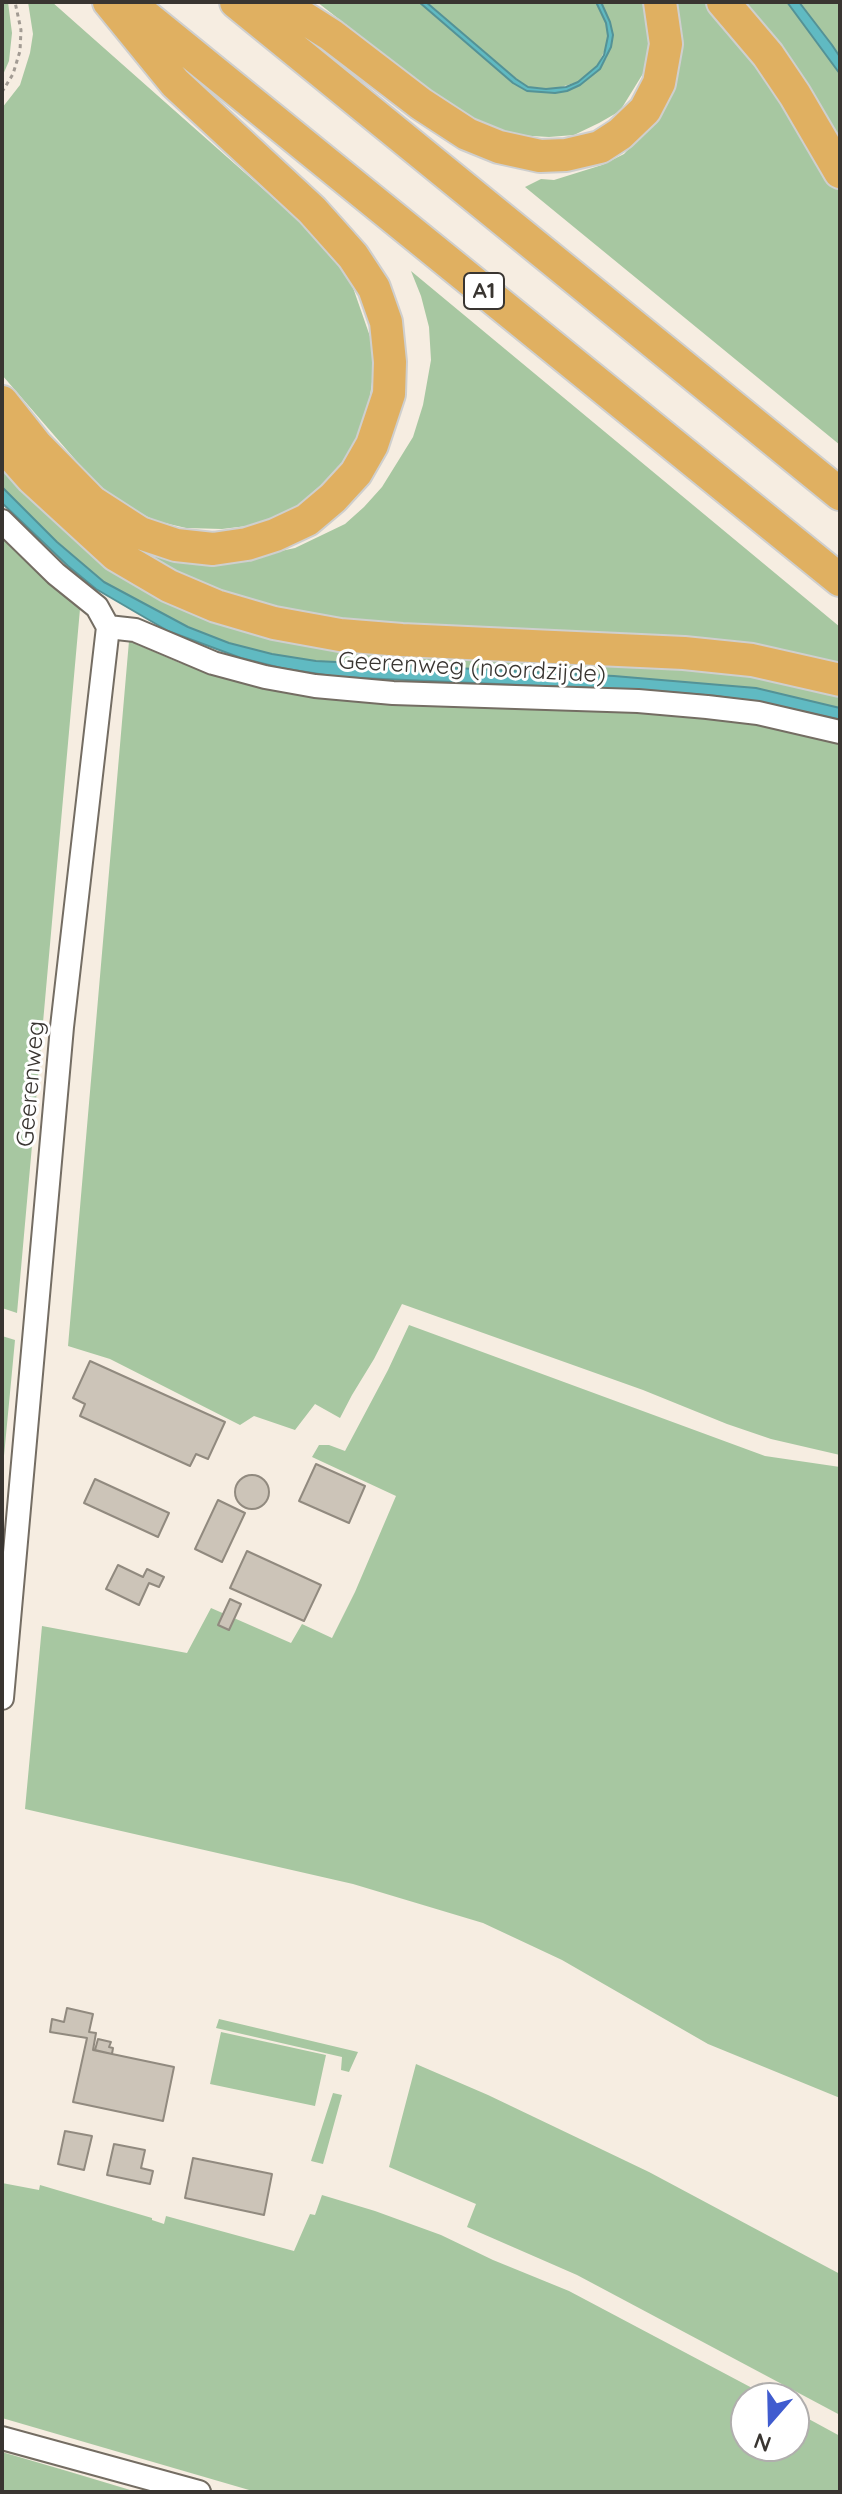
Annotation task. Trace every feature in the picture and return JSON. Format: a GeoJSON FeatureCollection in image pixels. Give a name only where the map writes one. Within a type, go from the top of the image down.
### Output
{"type":"FeatureCollection","features":[{"type":"Feature","properties":{"kind":"highway"},"geometry":{"type":"LineString","coordinates":[[2,402],[36,445],[92,502],[140,533],[176,545],[213,549],[247,544],[275,535],[307,520],[333,498],[356,473],[372,445],[389,394],[386,322],[374,288],[353,256],[312,210],[175,83],[109,2]]}},
{"type":"Feature","properties":{"kind":"highway","name":"A1"},"geometry":{"type":"LineString","coordinates":[[128,2],[840,580]]}},
{"type":"Feature","properties":{"kind":"highway"},"geometry":{"type":"LineString","coordinates":[[236,2],[840,494]]}},
{"type":"Feature","properties":{"kind":"highway"},"geometry":{"type":"LineString","coordinates":[[279,2],[331,35],[421,104],[467,134],[499,147],[540,156],[566,155],[600,147],[620,134],[645,110],[659,83],[666,44],[660,2]]}},
{"type":"Feature","properties":{"kind":"highway"},"geometry":{"type":"LineString","coordinates":[[723,2],[768,55],[840,172]]}},
{"type":"Feature","properties":{"kind":"highway"},"geometry":{"type":"LineString","coordinates":[[2,444],[32,478],[116,555],[169,586],[216,606],[274,623],[340,635],[402,640],[684,653],[752,660],[840,680]]}},
{"type":"Feature","properties":{"kind":"street"},"geometry":{"type":"LineString","coordinates":[[2,521],[56,574],[97,607],[108,627]]}},
{"type":"Feature","properties":{"kind":"street","name":"Geerenweg (noordzijde)"},"geometry":{"type":"LineString","coordinates":[[108,627],[135,630],[213,663],[315,686],[393,693],[638,701],[707,707],[758,713],[840,732]]}},
{"type":"Feature","properties":{"kind":"street","name":"Geerenweg"},"geometry":{"type":"LineString","coordinates":[[2,1698],[62,1027],[108,627]]}},
{"type":"Feature","properties":{"kind":"street"},"geometry":{"type":"LineString","coordinates":[[2,2438],[199,2492]]}},
{"type":"Feature","properties":{"kind":"path"},"geometry":{"type":"LineString","coordinates":[[2,92],[13,74],[20,51],[21,30],[15,2]]}},
{"type":"Feature","properties":{"kind":"green space"},"geometry":{"type":"Polygon","coordinates":[[[2,2],[8,2],[12,33],[9,61],[2,77],[2,2]]]}},
{"type":"Feature","properties":{"kind":"green space"},"geometry":{"type":"Polygon","coordinates":[[[28,2],[52,2],[297,219],[350,279],[374,348],[368,410],[355,446],[335,473],[289,513],[255,525],[222,529],[186,528],[156,521],[122,504],[92,479],[2,375],[2,108],[20,85],[30,53],[33,34],[28,2]]]}},
{"type":"Feature","properties":{"kind":"green space"},"geometry":{"type":"Polygon","coordinates":[[[317,2],[419,2],[513,83],[527,91],[555,93],[580,85],[600,69],[607,57],[610,22],[601,2],[643,2],[649,33],[647,67],[620,111],[599,123],[574,135],[515,135],[458,112],[317,2]]]}},
{"type":"Feature","properties":{"kind":"green space"},"geometry":{"type":"Polygon","coordinates":[[[426,2],[596,2],[606,23],[607,46],[597,66],[578,82],[554,89],[528,87],[426,2]]]}},
{"type":"Feature","properties":{"kind":"green space"},"geometry":{"type":"Polygon","coordinates":[[[673,2],[712,2],[840,187],[840,445],[525,187],[541,179],[554,180],[602,165],[624,154],[661,115],[673,89],[673,2]]]}},
{"type":"Feature","properties":{"kind":"green space"},"geometry":{"type":"Polygon","coordinates":[[[740,2],[787,2],[827,54],[840,74],[840,143],[740,2]]]}},
{"type":"Feature","properties":{"kind":"green space"},"geometry":{"type":"Polygon","coordinates":[[[799,2],[840,2],[840,57],[832,45],[799,2]]]}},
{"type":"Feature","properties":{"kind":"green space"},"geometry":{"type":"Polygon","coordinates":[[[411,271],[840,627],[840,668],[272,615],[150,563],[83,503],[248,558],[295,548],[345,524],[382,487],[413,437],[423,405],[431,360],[429,327],[411,271]]]}},
{"type":"Feature","properties":{"kind":"green space"},"geometry":{"type":"Polygon","coordinates":[[[2,408],[82,502],[2,430],[2,408]]]}},
{"type":"Feature","properties":{"kind":"green space"},"geometry":{"type":"Polygon","coordinates":[[[2,463],[187,609],[718,669],[840,694],[840,708],[756,688],[614,676],[316,661],[229,643],[188,627],[104,582],[57,542],[2,487],[2,463]]]}},
{"type":"Feature","properties":{"kind":"green space"},"geometry":{"type":"Polygon","coordinates":[[[2,534],[52,587],[80,609],[17,1313],[2,1308],[2,534]]]}},
{"type":"Feature","properties":{"kind":"green space"},"geometry":{"type":"Polygon","coordinates":[[[129,641],[180,663],[237,678],[757,720],[840,738],[840,1455],[771,1439],[727,1424],[643,1390],[402,1304],[340,1418],[315,1404],[295,1430],[254,1416],[240,1425],[110,1359],[68,1346],[129,641]]]}},
{"type":"Feature","properties":{"kind":"green space"},"geometry":{"type":"Polygon","coordinates":[[[409,1325],[765,1456],[840,1467],[840,2098],[708,2044],[562,1960],[483,1923],[353,1884],[25,1809],[42,1626],[187,1653],[211,1608],[291,1643],[302,1624],[332,1638],[396,1496],[312,1457],[319,1445],[345,1451],[409,1325]]]}},
{"type":"Feature","properties":{"kind":"green space"},"geometry":{"type":"Polygon","coordinates":[[[2,1336],[15,1340],[2,1477],[2,1336]]]}},
{"type":"Feature","properties":{"kind":"green space"},"geometry":{"type":"Polygon","coordinates":[[[219,2019],[358,2052],[349,2072],[341,2070],[342,2057],[216,2028],[219,2019]]]}},
{"type":"Feature","properties":{"kind":"green space"},"geometry":{"type":"Polygon","coordinates":[[[221,2032],[326,2055],[315,2106],[210,2084],[221,2032]]]}},
{"type":"Feature","properties":{"kind":"green space"},"geometry":{"type":"Polygon","coordinates":[[[416,2064],[649,2172],[840,2274],[840,2415],[810,2399],[810,2382],[778,2382],[577,2275],[467,2227],[476,2204],[389,2167],[416,2064]]]}},
{"type":"Feature","properties":{"kind":"green space"},"geometry":{"type":"Polygon","coordinates":[[[333,2093],[342,2095],[323,2164],[311,2161],[333,2093]]]}},
{"type":"Feature","properties":{"kind":"green space"},"geometry":{"type":"Polygon","coordinates":[[[2,2183],[39,2190],[40,2185],[164,2224],[166,2216],[294,2251],[310,2214],[315,2215],[322,2195],[441,2235],[569,2291],[741,2382],[730,2382],[730,2462],[810,2462],[810,2420],[840,2436],[840,2492],[256,2492],[2,2418],[2,2183]]]}},
{"type":"Feature","properties":{"kind":"green space"},"geometry":{"type":"Polygon","coordinates":[[[2,2452],[67,2471],[137,2492],[2,2492],[2,2452]]]}},
{"type":"Feature","properties":{"kind":"water"},"geometry":{"type":"Polygon","coordinates":[[[419,2],[426,2],[528,87],[566,87],[578,82],[597,66],[604,55],[608,36],[606,23],[596,2],[601,2],[610,22],[613,35],[611,47],[600,69],[580,85],[555,93],[527,91],[513,83],[419,2]]]}},
{"type":"Feature","properties":{"kind":"water"},"geometry":{"type":"Polygon","coordinates":[[[787,2],[799,2],[832,45],[840,57],[840,74],[787,2]]]}},
{"type":"Feature","properties":{"kind":"water"},"geometry":{"type":"Polygon","coordinates":[[[2,487],[57,542],[104,582],[188,627],[229,643],[316,661],[614,676],[756,688],[840,708],[840,720],[717,696],[338,677],[241,658],[168,631],[96,589],[2,503],[2,487]]]}},
{"type":"Feature","properties":{"kind":"building"},"geometry":{"type":"Polygon","coordinates":[[[90,1361],[225,1422],[208,1459],[196,1454],[190,1466],[80,1416],[85,1404],[73,1398],[90,1361]]]}},
{"type":"Feature","properties":{"kind":"building"},"geometry":{"type":"Polygon","coordinates":[[[316,1464],[365,1486],[349,1523],[299,1501],[316,1464]]]}},
{"type":"Feature","properties":{"kind":"building"},"geometry":{"type":"Polygon","coordinates":[[[252,1475],[264,1480],[269,1492],[264,1504],[252,1509],[240,1504],[235,1492],[240,1480],[252,1475]]]}},
{"type":"Feature","properties":{"kind":"building"},"geometry":{"type":"Polygon","coordinates":[[[95,1479],[169,1513],[158,1537],[84,1503],[95,1479]]]}},
{"type":"Feature","properties":{"kind":"building"},"geometry":{"type":"Polygon","coordinates":[[[218,1500],[245,1513],[222,1562],[195,1549],[218,1500]]]}},
{"type":"Feature","properties":{"kind":"building"},"geometry":{"type":"Polygon","coordinates":[[[247,1551],[321,1585],[304,1621],[230,1588],[247,1551]]]}},
{"type":"Feature","properties":{"kind":"building"},"geometry":{"type":"Polygon","coordinates":[[[118,1565],[143,1577],[147,1569],[164,1577],[159,1587],[149,1583],[139,1605],[106,1589],[118,1565]]]}},
{"type":"Feature","properties":{"kind":"building"},"geometry":{"type":"Polygon","coordinates":[[[230,1599],[241,1604],[229,1630],[218,1625],[230,1599]]]}},
{"type":"Feature","properties":{"kind":"building"},"geometry":{"type":"Polygon","coordinates":[[[67,2008],[93,2014],[89,2032],[96,2033],[93,2050],[174,2067],[163,2121],[73,2102],[87,2038],[50,2032],[52,2019],[64,2022],[67,2008]]]}},
{"type":"Feature","properties":{"kind":"building"},"geometry":{"type":"Polygon","coordinates":[[[98,2039],[111,2042],[109,2047],[113,2048],[112,2054],[95,2050],[98,2039]]]}},
{"type":"Feature","properties":{"kind":"building"},"geometry":{"type":"Polygon","coordinates":[[[65,2131],[92,2136],[84,2170],[58,2164],[65,2131]]]}},
{"type":"Feature","properties":{"kind":"building"},"geometry":{"type":"Polygon","coordinates":[[[114,2144],[145,2150],[141,2168],[153,2171],[150,2184],[107,2175],[114,2144]]]}},
{"type":"Feature","properties":{"kind":"building"},"geometry":{"type":"Polygon","coordinates":[[[193,2158],[272,2174],[264,2215],[185,2198],[193,2158]]]}}]}
